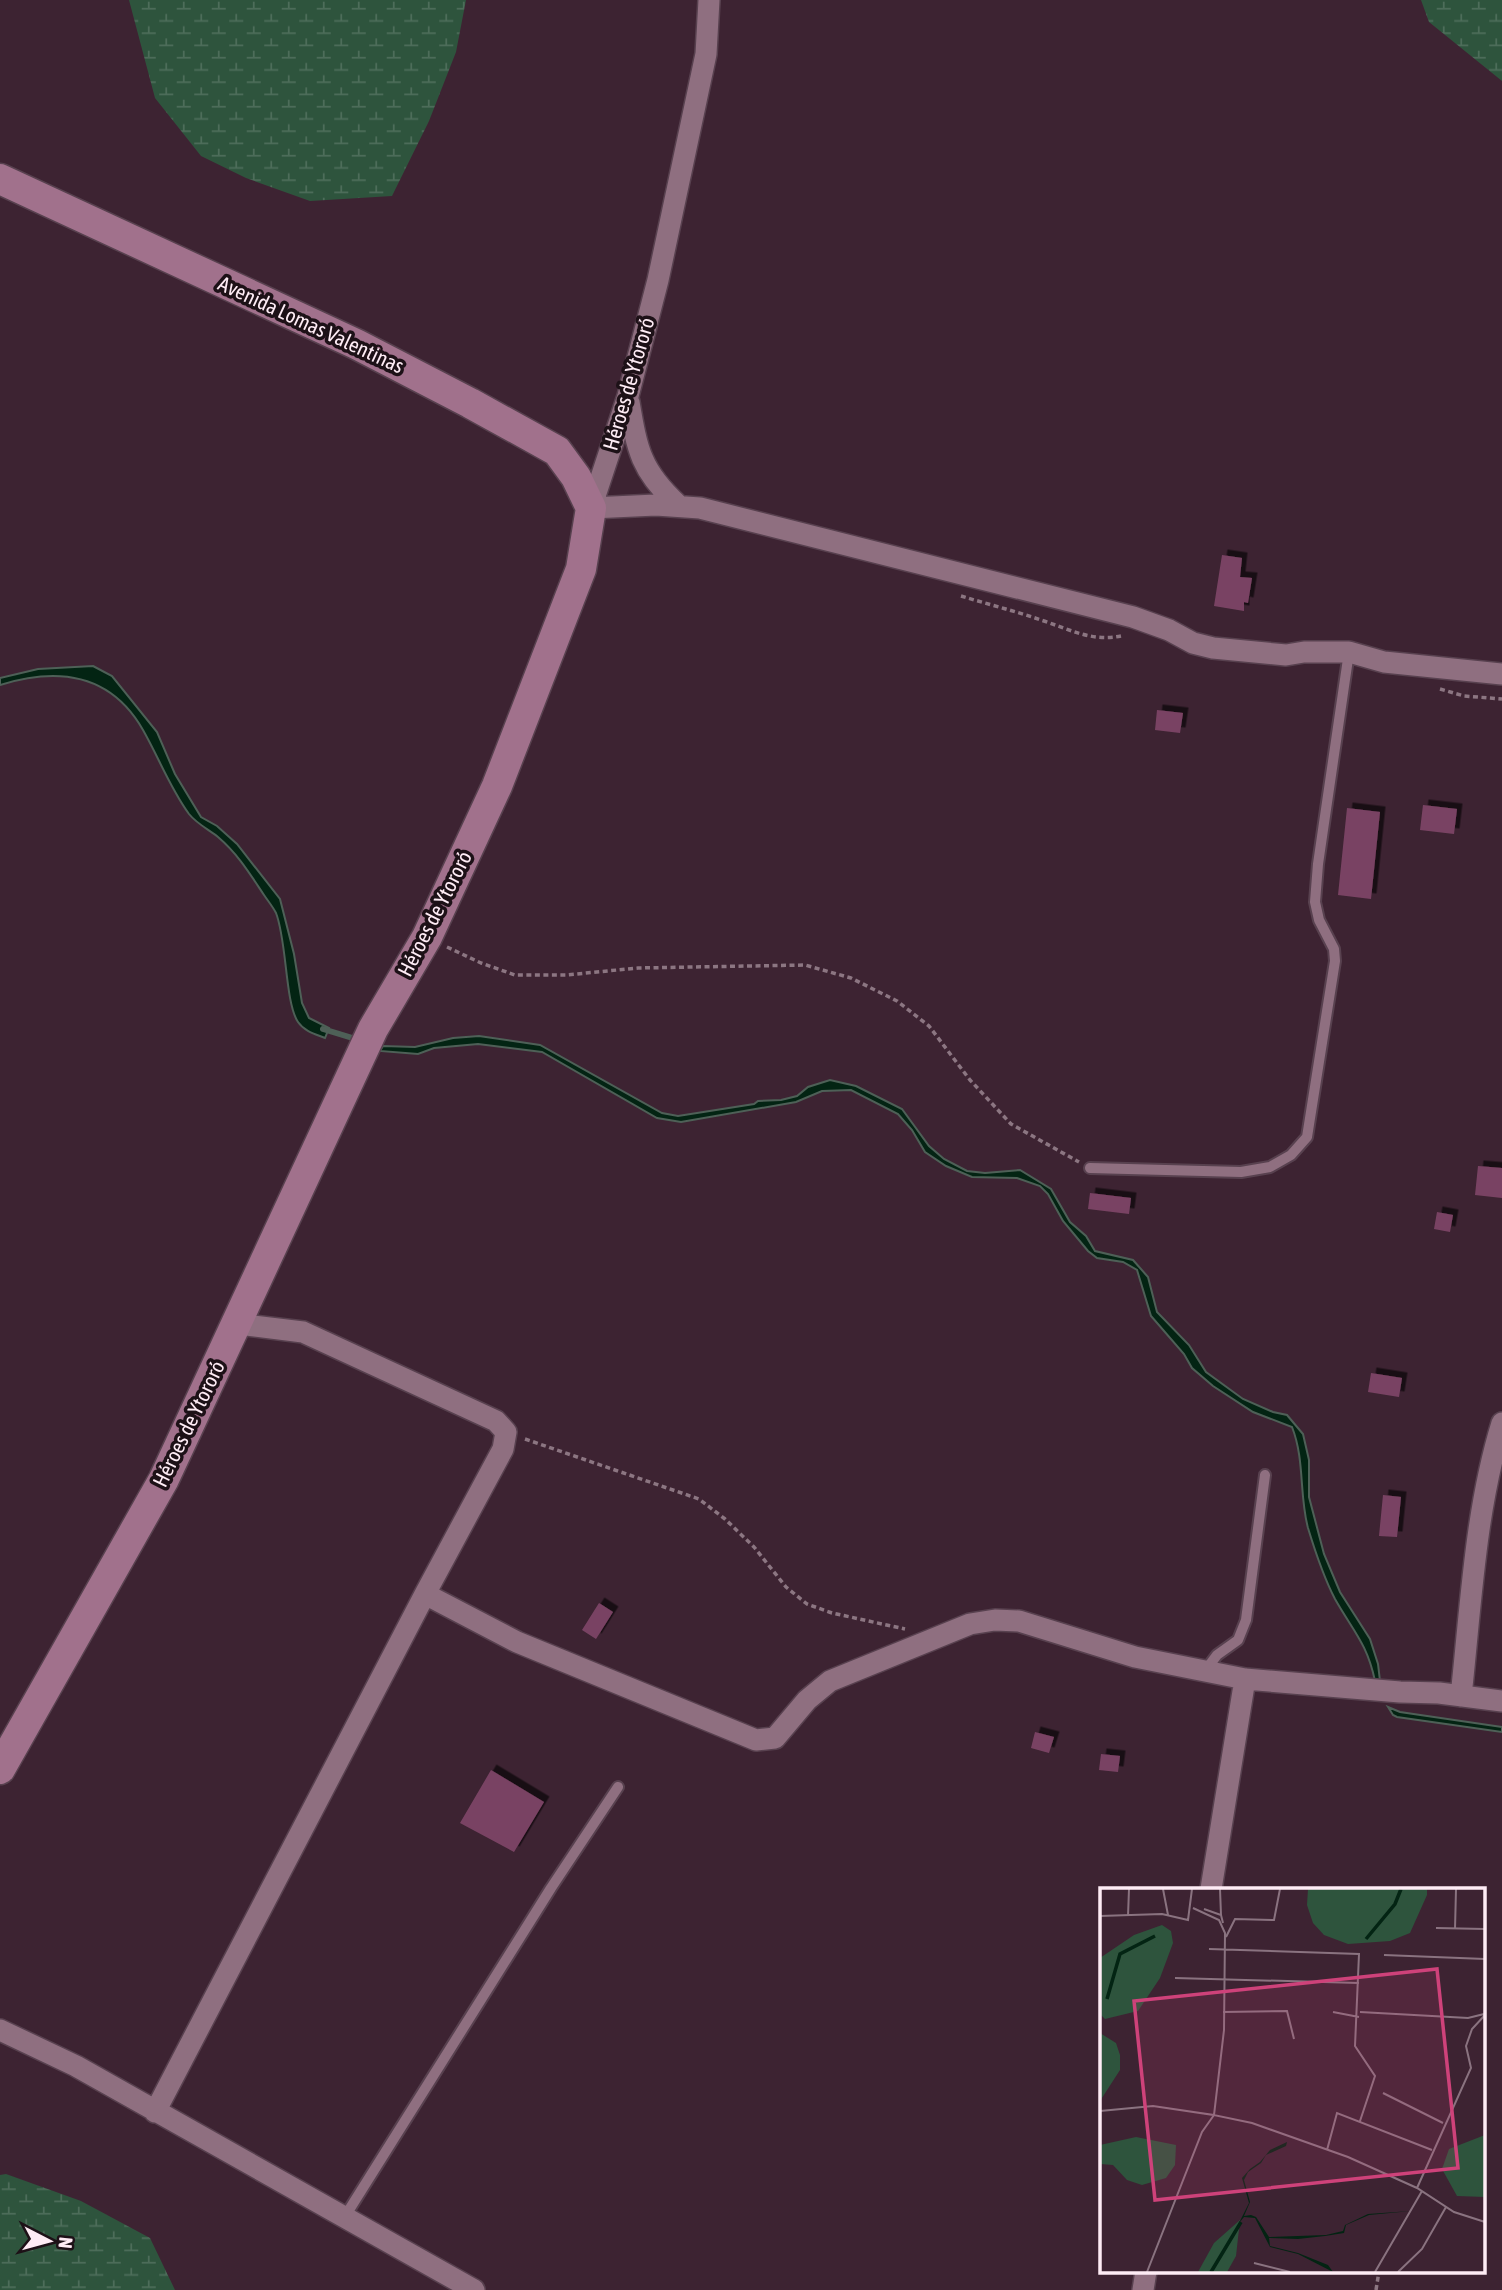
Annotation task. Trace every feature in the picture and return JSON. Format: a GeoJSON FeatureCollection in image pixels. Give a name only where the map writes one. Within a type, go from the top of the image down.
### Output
{"type":"FeatureCollection","features":[{"type":"Feature","properties":{"kind":"main road","name":"Avenida Lomas Valentinas"},"geometry":{"type":"LineString","coordinates":[[0,179],[356,344],[557,451],[576,477],[591,508]]}},
{"type":"Feature","properties":{"kind":"main road","name":"Héroes de Ytororó"},"geometry":{"type":"LineString","coordinates":[[0,1769],[164,1479],[373,1029],[427,937],[497,786],[563,621],[581,569],[591,508]]}},
{"type":"Feature","properties":{"kind":"street","name":"Héroes de Ytororó"},"geometry":{"type":"LineString","coordinates":[[591,508],[628,396],[658,281],[706,54],[709,0]]}},
{"type":"Feature","properties":{"kind":"street"},"geometry":{"type":"LineString","coordinates":[[628,396],[636,444],[642,460],[650,475],[678,505]]}},
{"type":"Feature","properties":{"kind":"street"},"geometry":{"type":"LineString","coordinates":[[591,508],[678,505],[714,511],[1133,617],[1158,625],[1203,646],[1286,655],[1304,652],[1349,652],[1384,663],[1502,674]]}},
{"type":"Feature","properties":{"kind":"street"},"geometry":{"type":"LineString","coordinates":[[155,2112],[503,1449],[506,1432],[496,1421],[303,1332],[238,1324]]}},
{"type":"Feature","properties":{"kind":"street"},"geometry":{"type":"LineString","coordinates":[[1461,1696],[1482,1509],[1491,1459],[1502,1423]]}},
{"type":"Feature","properties":{"kind":"street"},"geometry":{"type":"LineString","coordinates":[[425,1594],[517,1642],[756,1740],[775,1738],[807,1700],[830,1681],[970,1624],[995,1620],[1019,1621],[1135,1657],[1245,1679],[1502,1701]]}},
{"type":"Feature","properties":{"kind":"street"},"geometry":{"type":"LineString","coordinates":[[1211,1888],[1245,1679]]}},
{"type":"Feature","properties":{"kind":"street"},"geometry":{"type":"LineString","coordinates":[[0,2029],[76,2066],[474,2290]]}},
{"type":"Feature","properties":{"kind":"street"},"geometry":{"type":"LineString","coordinates":[[1143,2290],[1146,2272]]}},
{"type":"Feature","properties":{"kind":"lane"},"geometry":{"type":"LineString","coordinates":[[1090,1168],[1241,1172],[1270,1167],[1291,1156],[1307,1137],[1335,961],[1334,949],[1319,920],[1315,902],[1318,864],[1349,652]]}},
{"type":"Feature","properties":{"kind":"lane"},"geometry":{"type":"LineString","coordinates":[[1205,1671],[1217,1654],[1238,1640],[1246,1620],[1265,1475]]}},
{"type":"Feature","properties":{"kind":"lane"},"geometry":{"type":"LineString","coordinates":[[344,2218],[551,1888],[618,1787]]}},
{"type":"Feature","properties":{"kind":"path"},"geometry":{"type":"LineString","coordinates":[[427,937],[481,963],[515,975],[566,975],[638,968],[805,965],[851,978],[897,1000],[929,1026],[970,1080],[1011,1124],[1090,1168]]}},
{"type":"Feature","properties":{"kind":"path"},"geometry":{"type":"LineString","coordinates":[[506,1432],[699,1499],[726,1519],[786,1587],[807,1604],[832,1614],[939,1636]]}},
{"type":"Feature","properties":{"kind":"path"},"geometry":{"type":"LineString","coordinates":[[1376,2290],[1379,2272]]}},
{"type":"Feature","properties":{"kind":"green space"},"geometry":{"type":"Polygon","coordinates":[[[129,0],[466,0],[456,52],[429,121],[392,196],[310,201],[246,178],[201,156],[155,98],[129,0]]]}},
{"type":"Feature","properties":{"kind":"green space"},"geometry":{"type":"Polygon","coordinates":[[[1421,0],[1502,0],[1502,81],[1429,22],[1421,0]]]}},
{"type":"Feature","properties":{"kind":"green space"},"geometry":{"type":"Polygon","coordinates":[[[6,2174],[81,2201],[150,2238],[175,2290],[0,2290],[0,2175],[6,2174]]]}},
{"type":"Feature","properties":{"kind":"shaded area"},"geometry":{"type":"Polygon","coordinates":[[[93,666],[112,676],[157,732],[175,774],[201,817],[217,826],[237,844],[280,899],[294,954],[302,1003],[309,1018],[329,1028],[325,1038],[303,1028],[294,1013],[280,925],[275,911],[232,850],[189,814],[130,711],[99,686],[81,680],[42,677],[0,685],[0,678],[38,669],[93,666]]]}},
{"type":"Feature","properties":{"kind":"shaded area"},"geometry":{"type":"Polygon","coordinates":[[[479,1036],[540,1045],[662,1113],[678,1116],[754,1104],[758,1101],[781,1100],[797,1096],[808,1087],[830,1080],[856,1086],[902,1109],[929,1146],[944,1159],[967,1171],[985,1173],[1020,1170],[1051,1189],[1070,1222],[1086,1236],[1095,1251],[1133,1260],[1148,1277],[1157,1312],[1189,1345],[1206,1372],[1243,1399],[1287,1415],[1303,1434],[1309,1460],[1309,1497],[1324,1554],[1340,1592],[1370,1639],[1380,1681],[1375,1681],[1364,1647],[1335,1599],[1317,1555],[1305,1516],[1299,1452],[1292,1427],[1253,1412],[1213,1386],[1192,1368],[1184,1354],[1151,1316],[1137,1270],[1123,1262],[1097,1258],[1088,1251],[1063,1221],[1048,1194],[1040,1186],[1017,1178],[972,1177],[946,1166],[925,1152],[912,1130],[898,1114],[851,1090],[822,1091],[796,1102],[681,1122],[657,1118],[542,1052],[478,1044],[434,1048],[418,1054],[380,1051],[383,1046],[415,1047],[453,1038],[479,1036]]]}},
{"type":"Feature","properties":{"kind":"shaded area"},"geometry":{"type":"Polygon","coordinates":[[[1388,1707],[1400,1712],[1502,1727],[1502,1732],[1397,1717],[1388,1707]]]}},
{"type":"Feature","properties":{"kind":"building"},"geometry":{"type":"Polygon","coordinates":[[[1222,555],[1242,558],[1240,577],[1252,578],[1248,603],[1244,602],[1244,611],[1214,606],[1222,555]]]}},
{"type":"Feature","properties":{"kind":"building"},"geometry":{"type":"Polygon","coordinates":[[[1157,710],[1183,713],[1180,733],[1155,730],[1157,710]]]}},
{"type":"Feature","properties":{"kind":"building"},"geometry":{"type":"Polygon","coordinates":[[[1423,805],[1457,809],[1454,834],[1420,830],[1423,805]]]}},
{"type":"Feature","properties":{"kind":"building"},"geometry":{"type":"Polygon","coordinates":[[[1347,808],[1380,812],[1371,899],[1338,895],[1347,808]]]}},
{"type":"Feature","properties":{"kind":"building"},"geometry":{"type":"Polygon","coordinates":[[[1478,1166],[1502,1168],[1502,1198],[1475,1195],[1478,1166]]]}},
{"type":"Feature","properties":{"kind":"building"},"geometry":{"type":"Polygon","coordinates":[[[1090,1193],[1131,1198],[1129,1214],[1088,1209],[1090,1193]]]}},
{"type":"Feature","properties":{"kind":"building"},"geometry":{"type":"Polygon","coordinates":[[[1437,1212],[1453,1215],[1450,1232],[1434,1229],[1437,1212]]]}},
{"type":"Feature","properties":{"kind":"building"},"geometry":{"type":"Polygon","coordinates":[[[1371,1373],[1402,1378],[1399,1397],[1368,1392],[1371,1373]]]}},
{"type":"Feature","properties":{"kind":"building"},"geometry":{"type":"Polygon","coordinates":[[[1383,1495],[1401,1497],[1397,1537],[1379,1536],[1383,1495]]]}},
{"type":"Feature","properties":{"kind":"building"},"geometry":{"type":"Polygon","coordinates":[[[599,1603],[613,1612],[596,1639],[582,1630],[599,1603]]]}},
{"type":"Feature","properties":{"kind":"building"},"geometry":{"type":"Polygon","coordinates":[[[1035,1732],[1054,1737],[1049,1753],[1031,1748],[1035,1732]]]}},
{"type":"Feature","properties":{"kind":"building"},"geometry":{"type":"Polygon","coordinates":[[[1101,1754],[1120,1756],[1118,1772],[1099,1770],[1101,1754]]]}},
{"type":"Feature","properties":{"kind":"building"},"geometry":{"type":"Polygon","coordinates":[[[491,1770],[544,1802],[514,1852],[460,1823],[491,1770]]]}},
{"type":"Feature","properties":{"kind":"waterway"},"geometry":{"type":"LineString","coordinates":[[323,1029],[359,1040]]}}]}
